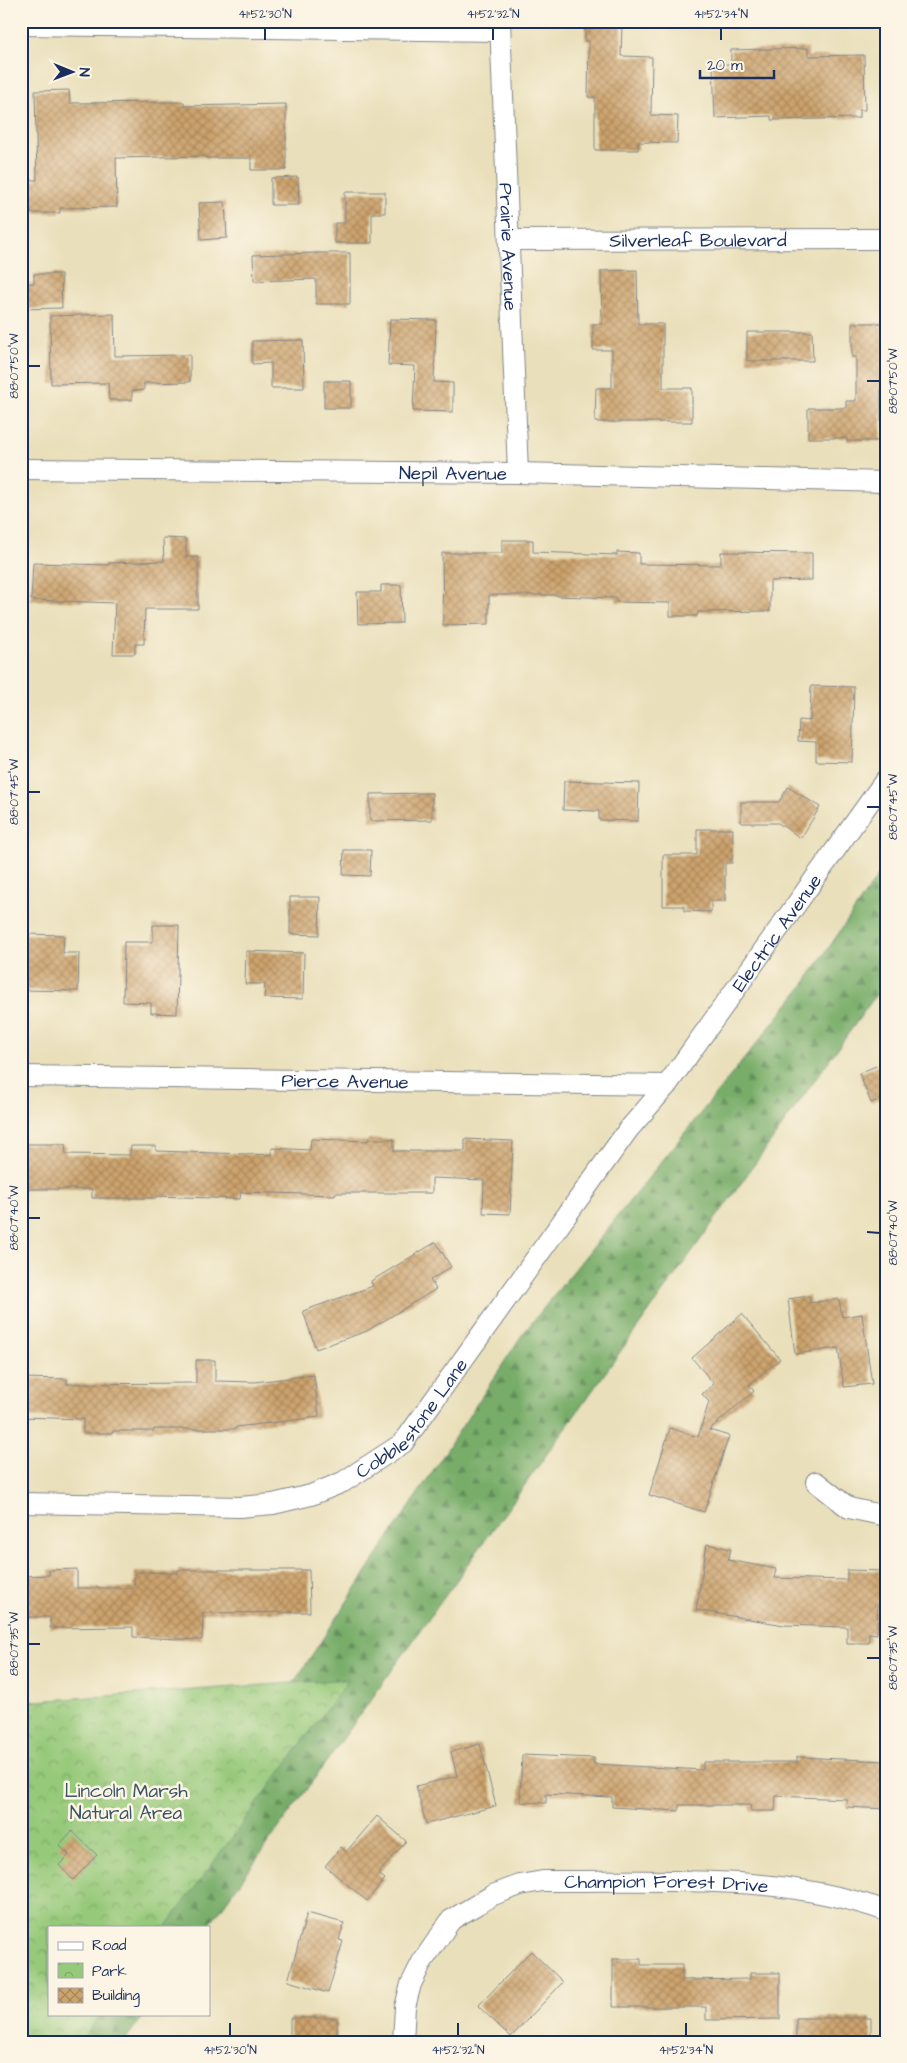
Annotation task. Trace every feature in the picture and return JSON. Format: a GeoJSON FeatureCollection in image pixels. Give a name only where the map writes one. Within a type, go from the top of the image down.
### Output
{"type":"FeatureCollection","features":[{"type":"Feature","properties":{"kind":"street"},"geometry":{"type":"LineString","coordinates":[[21,25],[500,26]]}},
{"type":"Feature","properties":{"kind":"street","name":"Prairie Avenue"},"geometry":{"type":"LineString","coordinates":[[500,26],[518,473]]}},
{"type":"Feature","properties":{"kind":"street","name":"Silverleaf Boulevard"},"geometry":{"type":"LineString","coordinates":[[510,240],[886,239]]}},
{"type":"Feature","properties":{"kind":"street","name":"Nepil Avenue"},"geometry":{"type":"LineString","coordinates":[[21,469],[518,473],[886,482]]}},
{"type":"Feature","properties":{"kind":"street","name":"Electric Avenue"},"geometry":{"type":"LineString","coordinates":[[667,1085],[886,779]]}},
{"type":"Feature","properties":{"kind":"street","name":"Pierce Avenue"},"geometry":{"type":"LineString","coordinates":[[21,1076],[667,1085]]}},
{"type":"Feature","properties":{"kind":"street","name":"Cobblestone Lane"},"geometry":{"type":"LineString","coordinates":[[21,1503],[240,1506],[273,1504],[311,1496],[343,1482],[396,1448],[403,1443],[628,1130],[667,1085]]}},
{"type":"Feature","properties":{"kind":"street"},"geometry":{"type":"LineString","coordinates":[[816,1482],[849,1508],[886,1516]]}},
{"type":"Feature","properties":{"kind":"street","name":"Champion Forest Drive"},"geometry":{"type":"LineString","coordinates":[[403,2042],[405,2007],[411,1984],[422,1962],[451,1920],[493,1895],[520,1885],[543,1881],[727,1882],[766,1885],[822,1894],[867,1904],[886,1911]]}},
{"type":"Feature","properties":{"kind":"green space"},"geometry":{"type":"Polygon","coordinates":[[[886,864],[886,981],[209,1926],[48,1926],[48,2016],[143,2016],[124,2042],[21,2042],[21,1702],[293,1684],[522,1335],[802,987],[886,864]]]}},
{"type":"Feature","properties":{"kind":"green space","name":"Lincoln Marsh Natural Area"},"geometry":{"type":"Polygon","coordinates":[[[349,1679],[167,1926],[48,1926],[48,2016],[100,2016],[81,2042],[21,2042],[21,1702],[349,1679]]]}},
{"type":"Feature","properties":{"kind":"building"},"geometry":{"type":"Polygon","coordinates":[[[585,21],[622,21],[621,56],[652,57],[651,115],[678,116],[677,143],[638,142],[638,150],[595,150],[595,97],[588,97],[589,41],[585,41],[585,21]]]}},
{"type":"Feature","properties":{"kind":"building"},"geometry":{"type":"Polygon","coordinates":[[[808,48],[808,56],[864,55],[865,110],[859,110],[859,118],[771,120],[771,116],[715,118],[713,64],[731,64],[731,50],[808,48]]]}},
{"type":"Feature","properties":{"kind":"building"},"geometry":{"type":"Polygon","coordinates":[[[69,90],[70,103],[184,102],[184,106],[286,104],[286,170],[251,170],[251,158],[205,158],[205,156],[116,158],[117,207],[60,208],[60,213],[30,213],[29,180],[37,180],[35,91],[69,90]]]}},
{"type":"Feature","properties":{"kind":"building"},"geometry":{"type":"Polygon","coordinates":[[[298,177],[299,205],[271,205],[271,178],[298,177]]]}},
{"type":"Feature","properties":{"kind":"building"},"geometry":{"type":"Polygon","coordinates":[[[345,192],[385,192],[385,213],[372,213],[372,243],[335,243],[335,223],[345,223],[345,192]]]}},
{"type":"Feature","properties":{"kind":"building"},"geometry":{"type":"Polygon","coordinates":[[[225,202],[227,238],[201,240],[199,203],[225,202]]]}},
{"type":"Feature","properties":{"kind":"building"},"geometry":{"type":"Polygon","coordinates":[[[350,253],[350,304],[316,304],[316,279],[254,281],[253,255],[350,253]]]}},
{"type":"Feature","properties":{"kind":"building"},"geometry":{"type":"Polygon","coordinates":[[[637,270],[638,324],[663,324],[663,388],[692,388],[692,422],[595,422],[596,388],[612,388],[612,350],[593,350],[593,324],[602,324],[601,271],[637,270]]]}},
{"type":"Feature","properties":{"kind":"building"},"geometry":{"type":"Polygon","coordinates":[[[34,274],[61,274],[62,308],[21,309],[21,284],[34,283],[34,274]]]}},
{"type":"Feature","properties":{"kind":"building"},"geometry":{"type":"Polygon","coordinates":[[[114,314],[115,356],[190,355],[190,382],[144,383],[144,390],[132,391],[132,400],[109,400],[108,383],[51,384],[50,316],[114,314]]]}},
{"type":"Feature","properties":{"kind":"building"},"geometry":{"type":"Polygon","coordinates":[[[390,319],[436,320],[434,382],[453,383],[453,412],[413,411],[415,366],[388,365],[390,319]]]}},
{"type":"Feature","properties":{"kind":"building"},"geometry":{"type":"Polygon","coordinates":[[[852,323],[886,323],[886,371],[881,371],[881,441],[847,441],[847,438],[808,438],[808,408],[846,408],[846,401],[856,401],[856,357],[852,357],[852,323]]]}},
{"type":"Feature","properties":{"kind":"building"},"geometry":{"type":"Polygon","coordinates":[[[747,332],[812,332],[813,361],[747,361],[747,332]]]}},
{"type":"Feature","properties":{"kind":"building"},"geometry":{"type":"Polygon","coordinates":[[[303,340],[304,388],[271,388],[271,363],[252,364],[252,341],[303,340]]]}},
{"type":"Feature","properties":{"kind":"building"},"geometry":{"type":"Polygon","coordinates":[[[324,381],[351,381],[351,408],[324,408],[324,381]]]}},
{"type":"Feature","properties":{"kind":"building"},"geometry":{"type":"Polygon","coordinates":[[[163,538],[186,539],[186,557],[198,557],[198,609],[145,609],[144,644],[135,644],[135,654],[113,654],[115,603],[31,600],[33,563],[109,565],[109,563],[164,561],[163,538]]]}},
{"type":"Feature","properties":{"kind":"building"},"geometry":{"type":"Polygon","coordinates":[[[502,540],[533,540],[533,552],[617,555],[617,552],[639,553],[639,564],[721,565],[721,552],[812,553],[812,580],[770,581],[770,611],[698,612],[697,616],[670,616],[670,603],[616,602],[616,598],[558,595],[489,595],[489,624],[443,625],[442,553],[502,553],[502,540]]]}},
{"type":"Feature","properties":{"kind":"building"},"geometry":{"type":"Polygon","coordinates":[[[381,585],[401,585],[402,623],[358,624],[357,592],[381,592],[381,585]]]}},
{"type":"Feature","properties":{"kind":"building"},"geometry":{"type":"Polygon","coordinates":[[[811,686],[854,687],[852,762],[816,761],[816,742],[798,741],[799,720],[810,721],[811,686]]]}},
{"type":"Feature","properties":{"kind":"building"},"geometry":{"type":"Polygon","coordinates":[[[564,781],[639,783],[638,821],[599,820],[599,811],[563,810],[564,781]]]}},
{"type":"Feature","properties":{"kind":"building"},"geometry":{"type":"Polygon","coordinates":[[[788,787],[820,807],[801,838],[778,823],[741,823],[741,802],[779,802],[788,787]]]}},
{"type":"Feature","properties":{"kind":"building"},"geometry":{"type":"Polygon","coordinates":[[[432,793],[432,820],[370,821],[370,794],[432,793]]]}},
{"type":"Feature","properties":{"kind":"building"},"geometry":{"type":"Polygon","coordinates":[[[697,829],[733,829],[732,863],[725,863],[725,901],[711,901],[711,912],[684,911],[684,906],[663,906],[663,855],[697,855],[697,829]]]}},
{"type":"Feature","properties":{"kind":"building"},"geometry":{"type":"Polygon","coordinates":[[[344,850],[371,850],[370,876],[343,875],[344,850]]]}},
{"type":"Feature","properties":{"kind":"building"},"geometry":{"type":"Polygon","coordinates":[[[290,897],[320,897],[319,935],[290,934],[290,897]]]}},
{"type":"Feature","properties":{"kind":"building"},"geometry":{"type":"Polygon","coordinates":[[[153,925],[179,925],[177,1014],[151,1013],[151,1003],[123,1002],[124,942],[153,942],[153,925]]]}},
{"type":"Feature","properties":{"kind":"building"},"geometry":{"type":"Polygon","coordinates":[[[21,934],[64,935],[63,953],[79,953],[78,991],[21,990],[21,934]]]}},
{"type":"Feature","properties":{"kind":"building"},"geometry":{"type":"Polygon","coordinates":[[[246,951],[304,953],[303,999],[264,998],[265,984],[245,984],[246,951]]]}},
{"type":"Feature","properties":{"kind":"building"},"geometry":{"type":"Polygon","coordinates":[[[886,1062],[886,1097],[871,1103],[859,1073],[886,1062]]]}},
{"type":"Feature","properties":{"kind":"building"},"geometry":{"type":"Polygon","coordinates":[[[311,1139],[368,1141],[368,1139],[394,1139],[394,1151],[465,1151],[465,1139],[513,1141],[510,1214],[483,1213],[484,1180],[432,1178],[432,1193],[335,1193],[335,1195],[241,1192],[240,1199],[156,1196],[156,1198],[92,1198],[92,1189],[21,1189],[21,1144],[65,1144],[66,1154],[130,1155],[131,1146],[156,1146],[156,1151],[272,1155],[272,1148],[310,1150],[311,1139]]]}},
{"type":"Feature","properties":{"kind":"building"},"geometry":{"type":"Polygon","coordinates":[[[436,1242],[451,1267],[430,1280],[436,1289],[367,1331],[316,1349],[303,1311],[373,1286],[371,1281],[436,1242]]]}},
{"type":"Feature","properties":{"kind":"building"},"geometry":{"type":"Polygon","coordinates":[[[809,1296],[810,1303],[839,1299],[842,1317],[862,1314],[872,1384],[844,1387],[838,1348],[795,1354],[788,1299],[809,1296]]]}},
{"type":"Feature","properties":{"kind":"building"},"geometry":{"type":"Polygon","coordinates":[[[742,1314],[780,1359],[749,1385],[754,1391],[709,1430],[729,1436],[704,1512],[649,1495],[670,1428],[698,1437],[709,1402],[702,1394],[714,1384],[692,1358],[742,1314]]]}},
{"type":"Feature","properties":{"kind":"building"},"geometry":{"type":"Polygon","coordinates":[[[196,1360],[215,1360],[215,1381],[255,1382],[314,1375],[319,1417],[236,1427],[236,1429],[154,1429],[154,1431],[83,1433],[83,1419],[21,1417],[21,1378],[67,1379],[67,1384],[196,1383],[196,1360]]]}},
{"type":"Feature","properties":{"kind":"building"},"geometry":{"type":"Polygon","coordinates":[[[707,1544],[731,1549],[728,1560],[776,1569],[774,1578],[847,1580],[847,1570],[886,1571],[886,1600],[878,1600],[877,1634],[869,1633],[869,1643],[847,1643],[847,1627],[784,1625],[696,1610],[707,1544]]]}},
{"type":"Feature","properties":{"kind":"building"},"geometry":{"type":"Polygon","coordinates":[[[77,1569],[77,1588],[134,1588],[135,1572],[178,1573],[178,1570],[309,1570],[310,1612],[203,1613],[202,1640],[133,1637],[133,1627],[50,1628],[50,1617],[21,1617],[21,1576],[49,1575],[49,1570],[77,1569]]]}},
{"type":"Feature","properties":{"kind":"building"},"geometry":{"type":"Polygon","coordinates":[[[480,1744],[496,1806],[426,1824],[416,1786],[457,1776],[451,1752],[480,1744]]]}},
{"type":"Feature","properties":{"kind":"building"},"geometry":{"type":"Polygon","coordinates":[[[522,1755],[594,1758],[594,1764],[703,1770],[703,1762],[797,1762],[797,1757],[886,1761],[886,1809],[846,1807],[847,1799],[776,1796],[775,1811],[751,1811],[750,1805],[679,1805],[679,1811],[612,1807],[612,1797],[546,1794],[546,1803],[520,1802],[522,1755]]]}},
{"type":"Feature","properties":{"kind":"building"},"geometry":{"type":"Polygon","coordinates":[[[377,1816],[406,1841],[378,1874],[385,1879],[367,1901],[325,1866],[341,1847],[346,1852],[377,1816]]]}},
{"type":"Feature","properties":{"kind":"building"},"geometry":{"type":"Polygon","coordinates":[[[72,1831],[97,1855],[73,1880],[59,1865],[69,1855],[59,1845],[72,1831]]]}},
{"type":"Feature","properties":{"kind":"building"},"geometry":{"type":"Polygon","coordinates":[[[307,1913],[344,1923],[339,1940],[343,1941],[328,1993],[288,1981],[307,1913]]]}},
{"type":"Feature","properties":{"kind":"building"},"geometry":{"type":"Polygon","coordinates":[[[531,1951],[563,1982],[511,2037],[478,2006],[531,1951]]]}},
{"type":"Feature","properties":{"kind":"building"},"geometry":{"type":"Polygon","coordinates":[[[613,1959],[641,1959],[641,1965],[682,1965],[682,1980],[750,1979],[750,1973],[780,1973],[780,2019],[706,2020],[706,2007],[613,2007],[613,1959]]]}},
{"type":"Feature","properties":{"kind":"building"},"geometry":{"type":"Polygon","coordinates":[[[290,2018],[337,2018],[337,2042],[290,2042],[290,2018]]]}},
{"type":"Feature","properties":{"kind":"building"},"geometry":{"type":"Polygon","coordinates":[[[796,2018],[871,2018],[871,2042],[796,2042],[796,2018]]]}}]}
